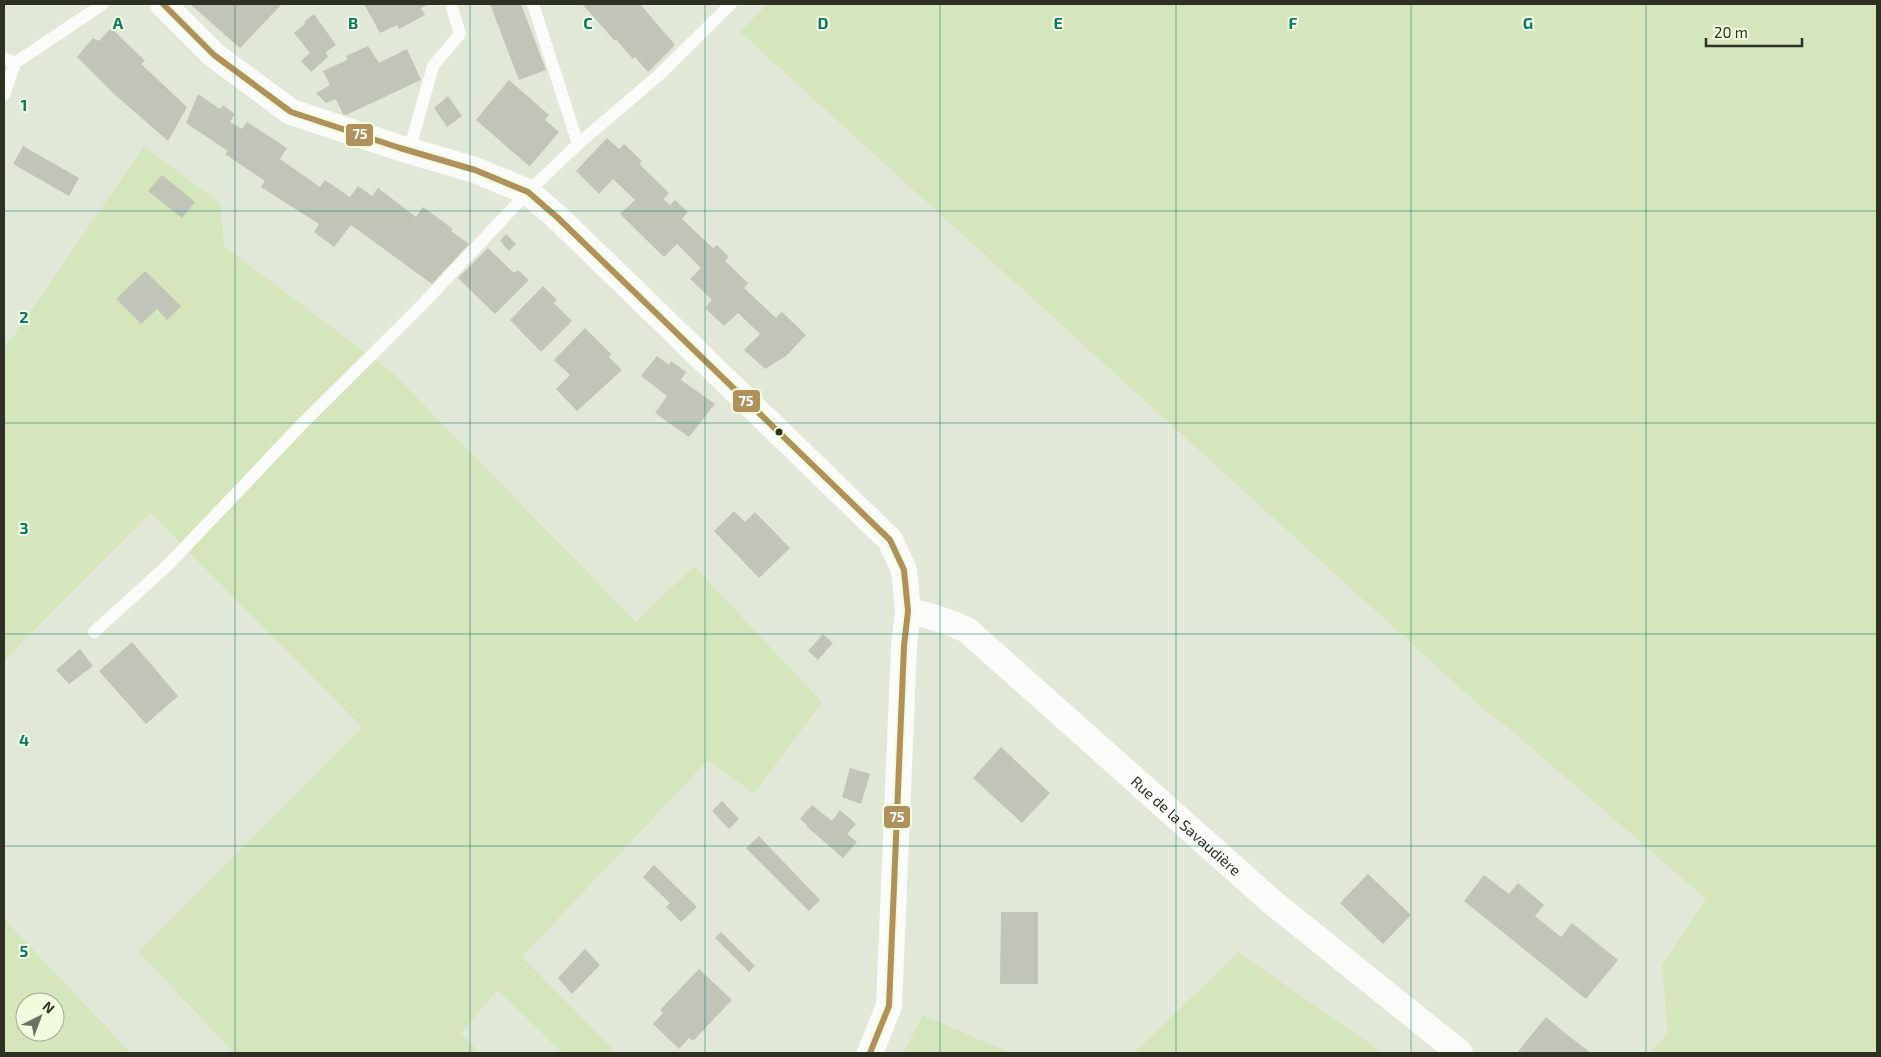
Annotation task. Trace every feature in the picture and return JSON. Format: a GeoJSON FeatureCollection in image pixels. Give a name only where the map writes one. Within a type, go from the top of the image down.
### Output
{"type":"FeatureCollection","features":[{"type":"Feature","properties":{"kind":"street"},"geometry":{"type":"LineString","coordinates":[[163,4],[214,55],[291,112],[409,151],[475,170],[528,192],[565,225],[890,540],[904,570],[908,611],[904,656],[889,1006],[870,1053]]}},
{"type":"Feature","properties":{"kind":"street","name":"Rue de la Savaudière"},"geometry":{"type":"LineString","coordinates":[[908,611],[934,616],[967,630],[1272,902],[1460,1053]]}},
{"type":"Feature","properties":{"kind":"lane"},"geometry":{"type":"LineString","coordinates":[[4,95],[9,60],[103,4]]}},
{"type":"Feature","properties":{"kind":"lane"},"geometry":{"type":"LineString","coordinates":[[533,4],[578,144]]}},
{"type":"Feature","properties":{"kind":"lane"},"geometry":{"type":"LineString","coordinates":[[94,632],[168,565],[303,423],[418,309],[528,192],[578,144],[659,75],[731,4]]}},
{"type":"Feature","properties":{"kind":"lane"},"geometry":{"type":"LineString","coordinates":[[409,151],[433,66],[460,34],[452,8]]}},
{"type":"Feature","properties":{"kind":"green space"},"geometry":{"type":"Polygon","coordinates":[[[767,4],[1877,4],[1877,1053],[1651,1053],[1668,1032],[1662,965],[1706,899],[1512,731],[1482,708],[740,32],[767,4]]]}},
{"type":"Feature","properties":{"kind":"green space"},"geometry":{"type":"Polygon","coordinates":[[[144,146],[220,203],[224,246],[393,373],[636,622],[694,566],[822,702],[754,794],[708,760],[522,957],[617,1053],[562,1053],[498,990],[461,1033],[480,1053],[234,1053],[139,952],[362,727],[150,513],[4,661],[4,345],[10,341],[144,146]]]}},
{"type":"Feature","properties":{"kind":"green space"},"geometry":{"type":"Polygon","coordinates":[[[4,919],[131,1053],[4,1053],[4,919]]]}},
{"type":"Feature","properties":{"kind":"green space"},"geometry":{"type":"Polygon","coordinates":[[[1238,952],[1383,1053],[1134,1053],[1238,952]]]}},
{"type":"Feature","properties":{"kind":"green space"},"geometry":{"type":"Polygon","coordinates":[[[923,1015],[1011,1053],[903,1053],[923,1015]]]}},
{"type":"Feature","properties":{"kind":"building"},"geometry":{"type":"Polygon","coordinates":[[[190,4],[282,4],[240,48],[190,4]]]}},
{"type":"Feature","properties":{"kind":"building"},"geometry":{"type":"Polygon","coordinates":[[[364,4],[429,4],[421,8],[425,15],[399,29],[397,25],[380,33],[364,4]]]}},
{"type":"Feature","properties":{"kind":"building"},"geometry":{"type":"Polygon","coordinates":[[[490,4],[521,4],[546,70],[519,80],[490,4]]]}},
{"type":"Feature","properties":{"kind":"building"},"geometry":{"type":"Polygon","coordinates":[[[582,4],[640,4],[675,45],[648,72],[635,57],[633,59],[616,39],[615,41],[582,4]]]}},
{"type":"Feature","properties":{"kind":"building"},"geometry":{"type":"Polygon","coordinates":[[[314,14],[336,45],[326,52],[328,57],[311,72],[301,61],[310,53],[294,33],[314,14]]]}},
{"type":"Feature","properties":{"kind":"building"},"geometry":{"type":"Polygon","coordinates":[[[111,28],[145,61],[141,64],[187,107],[168,141],[114,94],[77,57],[93,38],[99,41],[111,28]]]}},
{"type":"Feature","properties":{"kind":"building"},"geometry":{"type":"Polygon","coordinates":[[[368,46],[379,63],[407,49],[421,80],[346,115],[343,114],[336,99],[326,103],[316,93],[330,85],[323,71],[347,60],[346,56],[368,46]]]}},
{"type":"Feature","properties":{"kind":"building"},"geometry":{"type":"Polygon","coordinates":[[[509,80],[549,115],[545,120],[559,132],[529,166],[476,120],[509,80]]]}},
{"type":"Feature","properties":{"kind":"building"},"geometry":{"type":"Polygon","coordinates":[[[198,94],[220,109],[223,105],[235,114],[230,122],[242,129],[247,122],[287,148],[280,159],[320,187],[325,180],[350,197],[358,186],[372,196],[378,188],[416,217],[423,207],[453,229],[451,231],[469,244],[432,284],[351,225],[334,247],[314,232],[319,224],[261,187],[265,181],[225,154],[228,151],[186,123],[198,94]]]}},
{"type":"Feature","properties":{"kind":"building"},"geometry":{"type":"Polygon","coordinates":[[[448,96],[462,116],[447,127],[434,108],[448,96]]]}},
{"type":"Feature","properties":{"kind":"building"},"geometry":{"type":"Polygon","coordinates":[[[607,138],[619,149],[624,144],[642,161],[639,164],[669,193],[663,199],[670,205],[675,200],[688,212],[682,219],[713,248],[717,245],[729,257],[725,261],[748,283],[744,288],[776,318],[782,312],[806,335],[786,356],[765,369],[744,350],[760,334],[738,313],[724,326],[705,308],[712,300],[690,279],[701,268],[677,244],[664,257],[620,214],[635,200],[613,179],[599,194],[576,171],[607,138]]]}},
{"type":"Feature","properties":{"kind":"building"},"geometry":{"type":"Polygon","coordinates":[[[23,146],[79,178],[69,196],[13,164],[23,146]]]}},
{"type":"Feature","properties":{"kind":"building"},"geometry":{"type":"Polygon","coordinates":[[[162,175],[195,202],[182,218],[148,191],[162,175]]]}},
{"type":"Feature","properties":{"kind":"building"},"geometry":{"type":"Polygon","coordinates":[[[506,234],[516,244],[509,251],[500,241],[506,234]]]}},
{"type":"Feature","properties":{"kind":"building"},"geometry":{"type":"Polygon","coordinates":[[[488,248],[514,273],[518,270],[529,280],[495,314],[458,278],[488,248]]]}},
{"type":"Feature","properties":{"kind":"building"},"geometry":{"type":"Polygon","coordinates":[[[145,271],[181,306],[167,320],[157,309],[141,324],[116,299],[145,271]]]}},
{"type":"Feature","properties":{"kind":"building"},"geometry":{"type":"Polygon","coordinates":[[[543,286],[557,300],[554,303],[572,321],[541,352],[510,320],[543,286]]]}},
{"type":"Feature","properties":{"kind":"building"},"geometry":{"type":"Polygon","coordinates":[[[585,328],[611,354],[609,357],[622,370],[577,411],[556,389],[570,375],[554,360],[585,328]]]}},
{"type":"Feature","properties":{"kind":"building"},"geometry":{"type":"Polygon","coordinates":[[[657,356],[669,365],[671,361],[686,372],[681,380],[715,404],[689,437],[655,413],[667,396],[641,376],[657,356]]]}},
{"type":"Feature","properties":{"kind":"building"},"geometry":{"type":"Polygon","coordinates":[[[734,511],[745,522],[755,512],[790,548],[759,578],[714,531],[734,511]]]}},
{"type":"Feature","properties":{"kind":"building"},"geometry":{"type":"Polygon","coordinates":[[[823,634],[833,643],[818,660],[808,651],[823,634]]]}},
{"type":"Feature","properties":{"kind":"building"},"geometry":{"type":"Polygon","coordinates":[[[132,642],[178,696],[146,724],[99,671],[132,642]]]}},
{"type":"Feature","properties":{"kind":"building"},"geometry":{"type":"Polygon","coordinates":[[[80,649],[93,666],[69,684],[56,670],[80,649]]]}},
{"type":"Feature","properties":{"kind":"building"},"geometry":{"type":"Polygon","coordinates":[[[1001,747],[1050,793],[1022,823],[973,778],[1001,747]]]}},
{"type":"Feature","properties":{"kind":"building"},"geometry":{"type":"Polygon","coordinates":[[[850,768],[870,774],[861,804],[842,797],[850,768]]]}},
{"type":"Feature","properties":{"kind":"building"},"geometry":{"type":"Polygon","coordinates":[[[722,801],[739,819],[729,829],[712,811],[722,801]]]}},
{"type":"Feature","properties":{"kind":"building"},"geometry":{"type":"Polygon","coordinates":[[[812,805],[832,821],[840,810],[856,824],[847,834],[857,842],[843,858],[800,819],[812,805]]]}},
{"type":"Feature","properties":{"kind":"building"},"geometry":{"type":"Polygon","coordinates":[[[759,836],[820,900],[809,911],[746,848],[759,836]]]}},
{"type":"Feature","properties":{"kind":"building"},"geometry":{"type":"Polygon","coordinates":[[[654,865],[697,907],[681,922],[666,907],[670,903],[643,877],[654,865]]]}},
{"type":"Feature","properties":{"kind":"building"},"geometry":{"type":"Polygon","coordinates":[[[1368,874],[1411,915],[1383,944],[1340,903],[1368,874]]]}},
{"type":"Feature","properties":{"kind":"building"},"geometry":{"type":"Polygon","coordinates":[[[1484,875],[1509,894],[1518,883],[1544,905],[1535,916],[1561,937],[1572,923],[1618,960],[1586,999],[1464,901],[1484,875]]]}},
{"type":"Feature","properties":{"kind":"building"},"geometry":{"type":"Polygon","coordinates":[[[1001,912],[1038,912],[1038,984],[1000,984],[1001,912]]]}},
{"type":"Feature","properties":{"kind":"building"},"geometry":{"type":"Polygon","coordinates":[[[721,932],[755,966],[749,972],[715,938],[721,932]]]}},
{"type":"Feature","properties":{"kind":"building"},"geometry":{"type":"Polygon","coordinates":[[[585,949],[600,965],[572,994],[558,978],[585,949]]]}},
{"type":"Feature","properties":{"kind":"building"},"geometry":{"type":"Polygon","coordinates":[[[699,969],[732,1000],[693,1041],[689,1038],[679,1049],[653,1024],[663,1013],[660,1010],[699,969]]]}},
{"type":"Feature","properties":{"kind":"building"},"geometry":{"type":"Polygon","coordinates":[[[1546,1017],[1565,1033],[1591,1053],[1517,1053],[1546,1017]]]}},
{"type":"Feature","properties":{"kind":"transit line","name":"75"},"geometry":{"type":"LineString","coordinates":[[163,4],[214,55],[291,112],[400,148],[475,170],[528,192],[558,218],[890,540],[904,570],[908,611],[904,646],[889,1006],[870,1053]]}}]}
